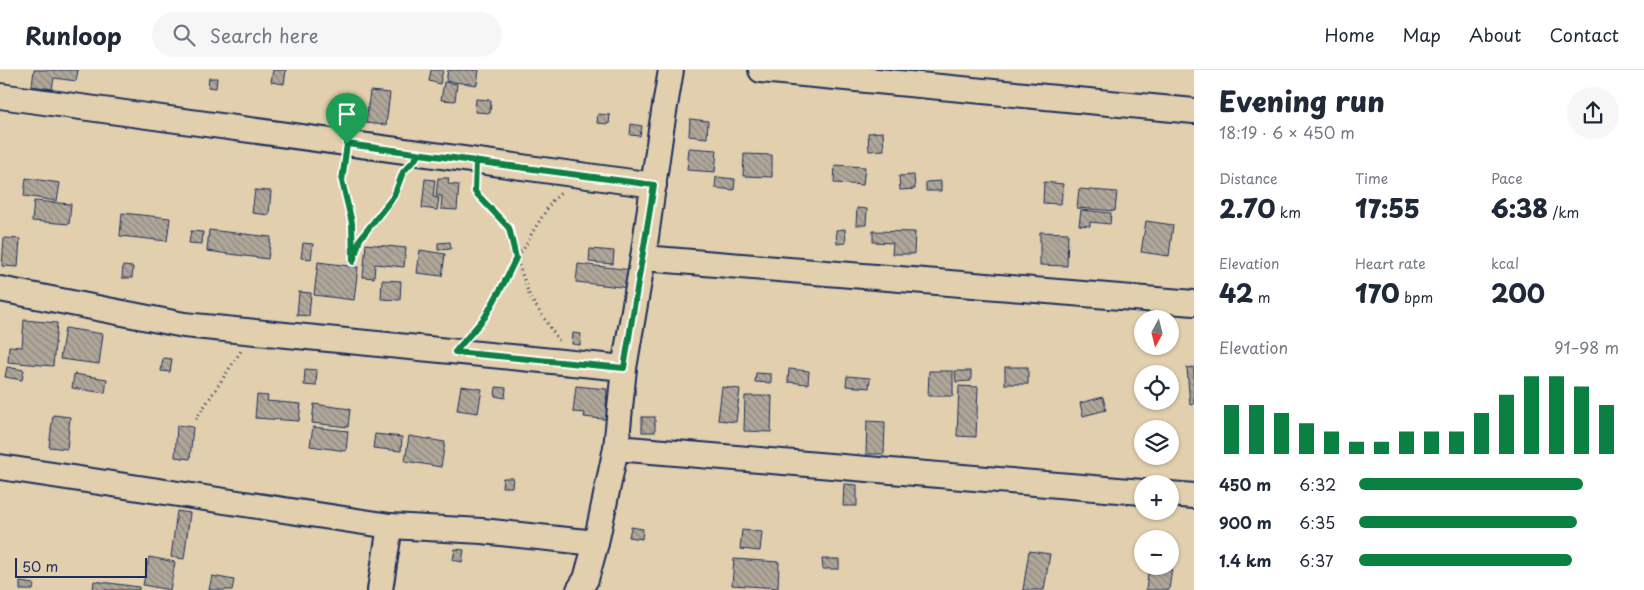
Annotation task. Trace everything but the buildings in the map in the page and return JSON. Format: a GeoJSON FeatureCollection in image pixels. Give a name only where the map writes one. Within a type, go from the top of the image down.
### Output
{"type":"FeatureCollection","features":[{"type":"Feature","properties":{"kind":"street"},"geometry":{"type":"LineString","coordinates":[[586,586],[616,448],[624,368],[643,258],[671,70]]}},
{"type":"Feature","properties":{"kind":"street"},"geometry":{"type":"LineString","coordinates":[[761,70],[1194,111]]}},
{"type":"Feature","properties":{"kind":"street"},"geometry":{"type":"LineString","coordinates":[[0,96],[654,185]]}},
{"type":"Feature","properties":{"kind":"street"},"geometry":{"type":"LineString","coordinates":[[643,258],[1194,303]]}},
{"type":"Feature","properties":{"kind":"street"},"geometry":{"type":"LineString","coordinates":[[0,289],[184,325],[624,368]]}},
{"type":"Feature","properties":{"kind":"street"},"geometry":{"type":"LineString","coordinates":[[616,448],[1134,491]]}},
{"type":"Feature","properties":{"kind":"street"},"geometry":{"type":"LineString","coordinates":[[0,466],[390,526],[482,531],[596,543]]}},
{"type":"Feature","properties":{"kind":"street"},"geometry":{"type":"LineString","coordinates":[[1179,495],[1194,496]]}},
{"type":"Feature","properties":{"kind":"street"},"geometry":{"type":"LineString","coordinates":[[380,590],[390,526]]}},
{"type":"Feature","properties":{"kind":"path"},"geometry":{"type":"LineString","coordinates":[[347,144],[342,181],[352,223],[353,262],[360,239],[394,196],[403,172],[420,154]]}},
{"type":"Feature","properties":{"kind":"path"},"geometry":{"type":"LineString","coordinates":[[476,161],[475,192],[509,228],[516,258],[530,297],[572,363]]}},
{"type":"Feature","properties":{"kind":"path"},"geometry":{"type":"LineString","coordinates":[[455,352],[485,317],[516,258],[525,247],[552,201],[581,175]]}},
{"type":"Feature","properties":{"kind":"path"},"geometry":{"type":"LineString","coordinates":[[196,419],[245,346]]}},
{"type":"Feature","properties":{"kind":"route"},"geometry":{"type":"LineString","coordinates":[[347,144],[342,181],[352,223],[353,262],[360,239],[394,196],[403,172],[420,154],[476,161],[654,185],[624,368],[455,352],[485,317],[516,258],[509,228],[475,192],[476,161],[347,144]]}}]}
